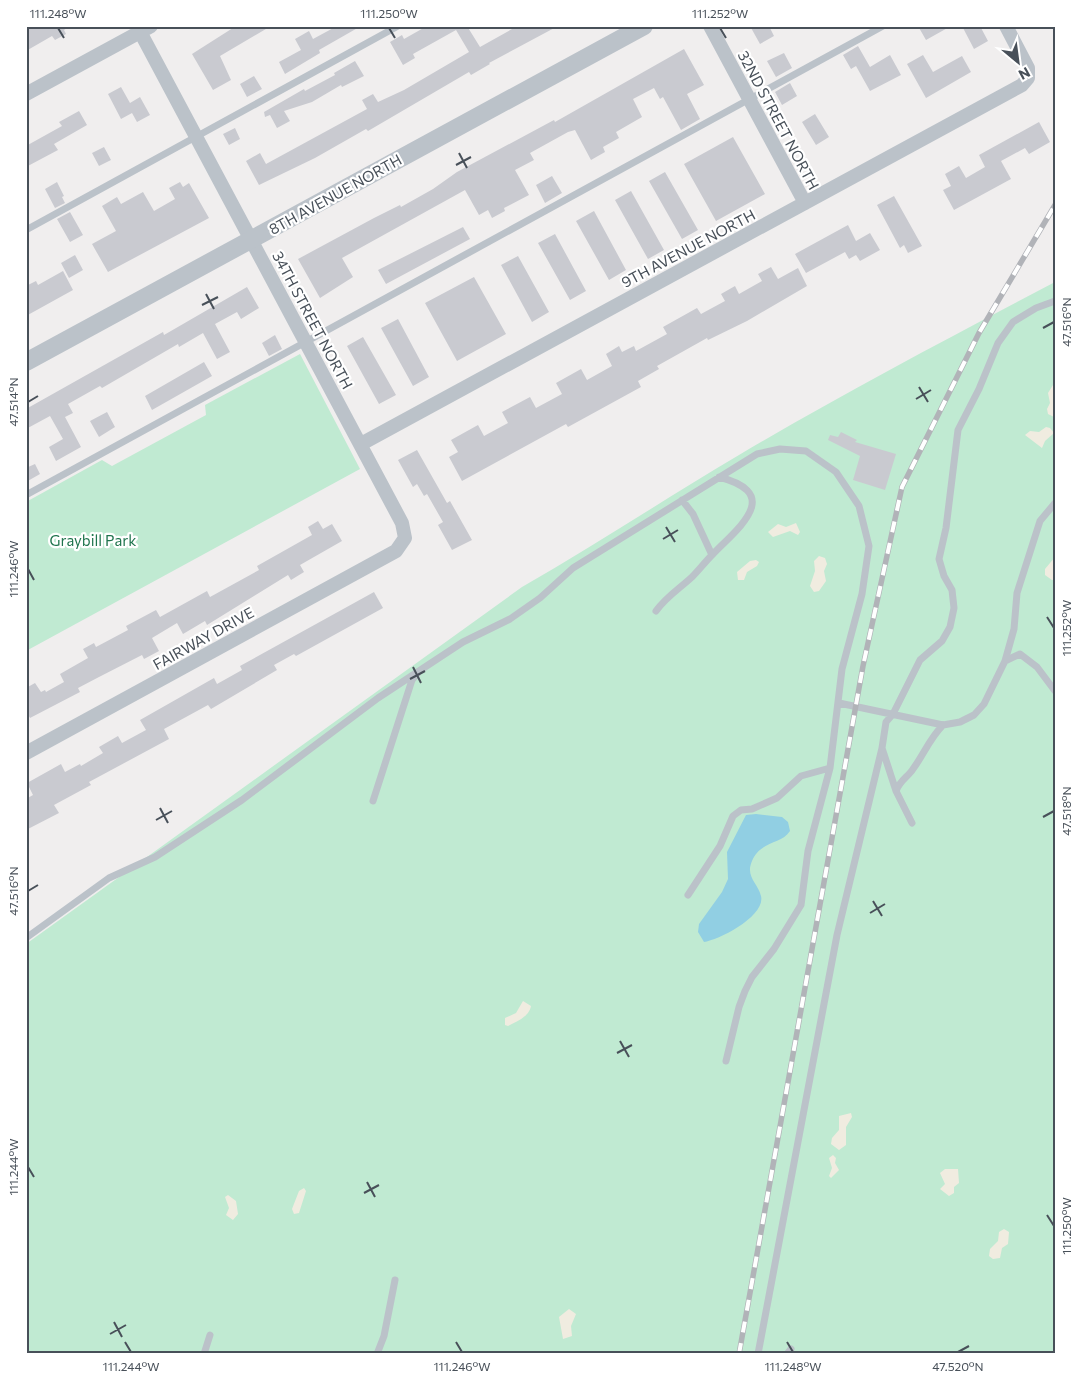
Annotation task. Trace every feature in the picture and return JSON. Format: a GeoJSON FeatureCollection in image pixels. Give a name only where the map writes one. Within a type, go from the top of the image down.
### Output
{"type":"FeatureCollection","features":[{"type":"Feature","properties":{"kind":"street","name":"8TH AVENUE NORTH"},"geometry":{"type":"LineString","coordinates":[[26,362],[644,26]]}},
{"type":"Feature","properties":{"kind":"street","name":"32ND STREET NORTH"},"geometry":{"type":"LineString","coordinates":[[710,26],[805,203]]}},
{"type":"Feature","properties":{"kind":"street","name":"9TH AVENUE NORTH"},"geometry":{"type":"LineString","coordinates":[[361,444],[1022,85],[1028,78],[1028,68],[1006,26]]}},
{"type":"Feature","properties":{"kind":"street","name":"34TH STREET NORTH"},"geometry":{"type":"LineString","coordinates":[[143,28],[197,137],[402,522],[406,538],[396,551]]}},
{"type":"Feature","properties":{"kind":"street"},"geometry":{"type":"LineString","coordinates":[[26,94],[143,28]]}},
{"type":"Feature","properties":{"kind":"street","name":"FAIRWAY DRIVE"},"geometry":{"type":"LineString","coordinates":[[26,753],[396,551]]}},
{"type":"Feature","properties":{"kind":"lane"},"geometry":{"type":"LineString","coordinates":[[26,230],[398,26]]}},
{"type":"Feature","properties":{"kind":"lane"},"geometry":{"type":"LineString","coordinates":[[26,495],[883,26]]}},
{"type":"Feature","properties":{"kind":"lane"},"geometry":{"type":"LineString","coordinates":[[758,1354],[835,944],[882,748],[886,722],[893,714],[920,660],[942,641],[950,627],[954,608],[952,590],[944,576],[939,559],[946,528],[958,430],[979,389],[998,343],[1013,322],[1036,308],[1055,302]]}},
{"type":"Feature","properties":{"kind":"lane"},"geometry":{"type":"LineString","coordinates":[[26,938],[109,878],[154,857],[242,800],[320,739],[463,642],[510,619],[540,598],[573,568],[757,454],[780,449],[806,451],[836,472],[859,506],[869,546],[862,594],[842,669],[830,768],[808,851],[801,904],[774,949],[752,978],[745,991],[738,1007],[726,1061]]}},
{"type":"Feature","properties":{"kind":"lane"},"geometry":{"type":"LineString","coordinates":[[656,611],[665,598],[690,578],[740,529],[751,511],[750,496],[742,484],[719,477]]}},
{"type":"Feature","properties":{"kind":"lane"},"geometry":{"type":"LineString","coordinates":[[682,500],[693,514],[712,555]]}},
{"type":"Feature","properties":{"kind":"lane"},"geometry":{"type":"LineString","coordinates":[[839,703],[943,725],[960,722],[974,715],[992,691],[1005,661],[1014,630],[1017,593],[1040,521],[1055,503]]}},
{"type":"Feature","properties":{"kind":"lane"},"geometry":{"type":"LineString","coordinates":[[1005,661],[1020,654],[1037,667],[1055,691]]}},
{"type":"Feature","properties":{"kind":"lane"},"geometry":{"type":"LineString","coordinates":[[373,801],[412,680],[421,670]]}},
{"type":"Feature","properties":{"kind":"lane"},"geometry":{"type":"LineString","coordinates":[[896,791],[899,784],[912,771],[931,737],[943,725]]}},
{"type":"Feature","properties":{"kind":"lane"},"geometry":{"type":"LineString","coordinates":[[882,748],[896,791],[912,823]]}},
{"type":"Feature","properties":{"kind":"lane"},"geometry":{"type":"LineString","coordinates":[[688,895],[720,846],[733,816],[741,810],[752,809],[777,798],[801,776],[830,768]]}},
{"type":"Feature","properties":{"kind":"lane"},"geometry":{"type":"LineString","coordinates":[[377,1354],[384,1336],[395,1280]]}},
{"type":"Feature","properties":{"kind":"lane"},"geometry":{"type":"LineString","coordinates":[[204,1354],[210,1335]]}},
{"type":"Feature","properties":{"kind":"green space"},"geometry":{"type":"Polygon","coordinates":[[[1055,282],[1055,1354],[26,1354],[26,944],[522,587],[778,432],[1055,282]]]}},
{"type":"Feature","properties":{"kind":"green space","name":"Graybill Park"},"geometry":{"type":"Polygon","coordinates":[[[300,354],[360,469],[26,651],[26,502],[102,460],[112,466],[206,415],[205,405],[300,354]]]}},
{"type":"Feature","properties":{"kind":"sand"},"geometry":{"type":"Polygon","coordinates":[[[1053,385],[1055,385],[1054,417],[1048,414],[1047,409],[1050,403],[1048,393],[1053,385]]]}},
{"type":"Feature","properties":{"kind":"sand"},"geometry":{"type":"Polygon","coordinates":[[[1046,427],[1050,428],[1054,433],[1045,441],[1042,448],[1025,435],[1030,431],[1039,432],[1046,427]]]}},
{"type":"Feature","properties":{"kind":"sand"},"geometry":{"type":"Polygon","coordinates":[[[796,523],[800,532],[798,535],[790,531],[773,537],[768,532],[778,524],[786,527],[796,523]]]}},
{"type":"Feature","properties":{"kind":"sand"},"geometry":{"type":"Polygon","coordinates":[[[819,556],[825,558],[827,564],[824,571],[826,581],[819,591],[814,592],[810,586],[815,571],[814,561],[819,556]]]}},
{"type":"Feature","properties":{"kind":"sand"},"geometry":{"type":"Polygon","coordinates":[[[1055,557],[1055,580],[1052,580],[1045,575],[1045,569],[1055,557]]]}},
{"type":"Feature","properties":{"kind":"sand"},"geometry":{"type":"Polygon","coordinates":[[[756,560],[759,562],[757,566],[747,572],[744,580],[738,580],[737,572],[750,561],[756,560]]]}},
{"type":"Feature","properties":{"kind":"sand"},"geometry":{"type":"Polygon","coordinates":[[[523,1001],[531,1006],[528,1013],[508,1026],[505,1025],[505,1018],[516,1013],[523,1001]]]}},
{"type":"Feature","properties":{"kind":"sand"},"geometry":{"type":"Polygon","coordinates":[[[851,1113],[852,1117],[846,1127],[846,1145],[839,1150],[831,1144],[832,1138],[839,1130],[839,1116],[851,1113]]]}},
{"type":"Feature","properties":{"kind":"sand"},"geometry":{"type":"Polygon","coordinates":[[[833,1155],[836,1158],[835,1163],[839,1170],[831,1178],[829,1176],[832,1168],[829,1158],[833,1155]]]}},
{"type":"Feature","properties":{"kind":"sand"},"geometry":{"type":"Polygon","coordinates":[[[945,1169],[958,1169],[959,1183],[954,1187],[954,1193],[949,1196],[940,1189],[945,1184],[940,1173],[945,1169]]]}},
{"type":"Feature","properties":{"kind":"sand"},"geometry":{"type":"Polygon","coordinates":[[[304,1188],[306,1191],[299,1213],[294,1214],[292,1209],[299,1191],[304,1188]]]}},
{"type":"Feature","properties":{"kind":"sand"},"geometry":{"type":"Polygon","coordinates":[[[228,1195],[236,1201],[238,1214],[233,1220],[226,1215],[229,1208],[225,1197],[228,1195]]]}},
{"type":"Feature","properties":{"kind":"sand"},"geometry":{"type":"Polygon","coordinates":[[[1004,1229],[1009,1232],[1008,1244],[1002,1248],[1000,1258],[993,1259],[989,1256],[990,1249],[998,1241],[999,1232],[1004,1229]]]}},
{"type":"Feature","properties":{"kind":"sand"},"geometry":{"type":"Polygon","coordinates":[[[569,1309],[576,1314],[571,1326],[572,1336],[563,1339],[559,1317],[569,1309]]]}},
{"type":"Feature","properties":{"kind":"water"},"geometry":{"type":"Polygon","coordinates":[[[756,814],[782,817],[788,822],[790,831],[782,839],[760,849],[752,861],[750,867],[751,876],[761,896],[761,904],[749,919],[740,926],[720,937],[704,942],[698,932],[699,924],[722,892],[728,879],[727,852],[746,815],[756,814]]]}},
{"type":"Feature","properties":{"kind":"building"},"geometry":{"type":"Polygon","coordinates":[[[26,26],[70,26],[64,30],[66,34],[55,40],[52,36],[26,51],[26,26]]]}},
{"type":"Feature","properties":{"kind":"building"},"geometry":{"type":"Polygon","coordinates":[[[236,26],[271,26],[220,56],[231,80],[213,90],[192,54],[236,26]]]}},
{"type":"Feature","properties":{"kind":"building"},"geometry":{"type":"Polygon","coordinates":[[[337,26],[361,26],[319,50],[320,53],[285,74],[279,62],[301,50],[295,39],[309,31],[313,39],[337,26]]]}},
{"type":"Feature","properties":{"kind":"building"},"geometry":{"type":"Polygon","coordinates":[[[427,26],[467,26],[480,47],[512,29],[510,26],[558,26],[489,63],[471,75],[469,72],[368,131],[366,129],[315,158],[259,185],[246,161],[260,153],[266,164],[367,109],[362,100],[373,94],[378,102],[404,90],[469,52],[456,30],[413,54],[415,58],[403,65],[390,42],[402,35],[404,39],[427,26]]]}},
{"type":"Feature","properties":{"kind":"building"},"geometry":{"type":"Polygon","coordinates":[[[750,26],[769,26],[774,36],[760,44],[750,26]]]}},
{"type":"Feature","properties":{"kind":"building"},"geometry":{"type":"Polygon","coordinates":[[[918,26],[951,26],[926,40],[918,26]]]}},
{"type":"Feature","properties":{"kind":"building"},"geometry":{"type":"Polygon","coordinates":[[[962,26],[980,26],[988,41],[974,49],[962,26]]]}},
{"type":"Feature","properties":{"kind":"building"},"geometry":{"type":"Polygon","coordinates":[[[858,46],[870,67],[890,55],[901,75],[870,91],[856,66],[851,69],[843,55],[858,46]]]}},
{"type":"Feature","properties":{"kind":"building"},"geometry":{"type":"Polygon","coordinates":[[[684,49],[704,85],[687,94],[700,119],[681,130],[663,97],[660,99],[654,88],[633,99],[642,117],[616,132],[619,138],[603,147],[605,152],[591,160],[575,130],[568,132],[530,153],[534,160],[515,170],[529,195],[504,208],[505,211],[492,218],[488,210],[479,215],[465,190],[342,258],[353,277],[320,298],[298,259],[374,218],[400,205],[401,207],[433,189],[457,172],[554,120],[555,122],[684,49]]]}},
{"type":"Feature","properties":{"kind":"building"},"geometry":{"type":"Polygon","coordinates":[[[784,53],[792,68],[776,77],[767,61],[784,53]]]}},
{"type":"Feature","properties":{"kind":"building"},"geometry":{"type":"Polygon","coordinates":[[[923,55],[933,72],[962,56],[971,72],[926,98],[907,64],[923,55]]]}},
{"type":"Feature","properties":{"kind":"building"},"geometry":{"type":"Polygon","coordinates":[[[355,61],[364,76],[342,87],[341,85],[312,102],[284,111],[290,121],[277,128],[270,115],[265,117],[264,112],[304,89],[305,91],[335,75],[334,73],[355,61]]]}},
{"type":"Feature","properties":{"kind":"building"},"geometry":{"type":"Polygon","coordinates":[[[254,76],[262,89],[247,97],[240,84],[254,76]]]}},
{"type":"Feature","properties":{"kind":"building"},"geometry":{"type":"Polygon","coordinates":[[[790,83],[797,96],[782,105],[775,92],[790,83]]]}},
{"type":"Feature","properties":{"kind":"building"},"geometry":{"type":"Polygon","coordinates":[[[121,87],[130,103],[140,97],[150,115],[137,122],[132,113],[121,119],[108,94],[121,87]]]}},
{"type":"Feature","properties":{"kind":"building"},"geometry":{"type":"Polygon","coordinates":[[[79,111],[87,125],[54,144],[58,150],[26,167],[26,146],[62,126],[59,122],[79,111]]]}},
{"type":"Feature","properties":{"kind":"building"},"geometry":{"type":"Polygon","coordinates":[[[815,114],[829,137],[816,145],[802,122],[815,114]]]}},
{"type":"Feature","properties":{"kind":"building"},"geometry":{"type":"Polygon","coordinates":[[[1039,122],[1050,142],[1029,154],[1025,148],[1001,161],[1011,179],[954,210],[943,190],[951,186],[945,174],[959,166],[966,178],[985,167],[979,155],[1039,122]]]}},
{"type":"Feature","properties":{"kind":"building"},"geometry":{"type":"Polygon","coordinates":[[[235,128],[240,139],[229,145],[223,134],[235,128]]]}},
{"type":"Feature","properties":{"kind":"building"},"geometry":{"type":"Polygon","coordinates":[[[733,137],[765,194],[716,221],[684,164],[733,137]]]}},
{"type":"Feature","properties":{"kind":"building"},"geometry":{"type":"Polygon","coordinates":[[[104,147],[111,160],[99,166],[92,153],[104,147]]]}},
{"type":"Feature","properties":{"kind":"building"},"geometry":{"type":"Polygon","coordinates":[[[665,172],[698,230],[682,239],[649,181],[665,172]]]}},
{"type":"Feature","properties":{"kind":"building"},"geometry":{"type":"Polygon","coordinates":[[[552,176],[562,193],[545,203],[536,185],[552,176]]]}},
{"type":"Feature","properties":{"kind":"building"},"geometry":{"type":"Polygon","coordinates":[[[57,182],[64,196],[62,197],[65,203],[55,208],[45,189],[57,182]]]}},
{"type":"Feature","properties":{"kind":"building"},"geometry":{"type":"Polygon","coordinates":[[[180,182],[183,187],[189,183],[209,218],[108,272],[92,244],[116,231],[102,206],[117,197],[121,204],[143,192],[154,211],[175,199],[169,188],[180,182]]]}},
{"type":"Feature","properties":{"kind":"building"},"geometry":{"type":"Polygon","coordinates":[[[631,191],[664,250],[648,259],[615,200],[631,191]]]}},
{"type":"Feature","properties":{"kind":"building"},"geometry":{"type":"Polygon","coordinates":[[[894,196],[922,246],[908,253],[904,245],[900,248],[877,205],[894,196]]]}},
{"type":"Feature","properties":{"kind":"building"},"geometry":{"type":"Polygon","coordinates":[[[594,211],[626,270],[609,280],[576,221],[594,211]]]}},
{"type":"Feature","properties":{"kind":"building"},"geometry":{"type":"Polygon","coordinates":[[[70,212],[83,235],[70,242],[57,219],[70,212]]]}},
{"type":"Feature","properties":{"kind":"building"},"geometry":{"type":"Polygon","coordinates":[[[848,225],[856,241],[870,233],[880,250],[860,261],[856,255],[849,259],[845,252],[806,273],[795,254],[848,225]]]}},
{"type":"Feature","properties":{"kind":"building"},"geometry":{"type":"Polygon","coordinates":[[[463,227],[470,239],[386,284],[378,270],[463,227]]]}},
{"type":"Feature","properties":{"kind":"building"},"geometry":{"type":"Polygon","coordinates":[[[555,234],[586,291],[570,300],[538,243],[555,234]]]}},
{"type":"Feature","properties":{"kind":"building"},"geometry":{"type":"Polygon","coordinates":[[[75,255],[83,270],[69,278],[61,263],[75,255]]]}},
{"type":"Feature","properties":{"kind":"building"},"geometry":{"type":"Polygon","coordinates":[[[518,256],[549,312],[532,322],[501,265],[518,256]]]}},
{"type":"Feature","properties":{"kind":"building"},"geometry":{"type":"Polygon","coordinates":[[[771,267],[778,279],[798,268],[807,286],[747,321],[708,340],[707,338],[657,366],[659,369],[638,381],[641,387],[568,427],[566,424],[462,481],[449,457],[458,452],[451,440],[478,425],[484,436],[508,423],[502,412],[530,397],[536,408],[562,394],[556,383],[581,369],[587,380],[612,366],[606,354],[619,346],[622,352],[634,346],[636,351],[667,334],[663,327],[697,308],[701,314],[725,301],[721,294],[735,286],[739,294],[762,281],[758,274],[771,267]]]}},
{"type":"Feature","properties":{"kind":"building"},"geometry":{"type":"Polygon","coordinates":[[[63,271],[73,290],[26,316],[26,286],[36,281],[38,285],[63,271]]]}},
{"type":"Feature","properties":{"kind":"building"},"geometry":{"type":"Polygon","coordinates":[[[474,277],[506,334],[457,361],[425,303],[474,277]]]}},
{"type":"Feature","properties":{"kind":"building"},"geometry":{"type":"Polygon","coordinates":[[[247,287],[259,308],[241,319],[237,312],[215,324],[230,352],[217,359],[203,333],[179,347],[178,344],[102,388],[100,386],[68,404],[73,413],[65,417],[81,447],[56,461],[49,447],[63,439],[50,416],[26,429],[26,409],[163,332],[164,335],[247,287]]]}},
{"type":"Feature","properties":{"kind":"building"},"geometry":{"type":"Polygon","coordinates":[[[398,319],[429,377],[413,386],[381,328],[398,319]]]}},
{"type":"Feature","properties":{"kind":"building"},"geometry":{"type":"Polygon","coordinates":[[[275,335],[282,349],[269,356],[262,343],[275,335]]]}},
{"type":"Feature","properties":{"kind":"building"},"geometry":{"type":"Polygon","coordinates":[[[363,337],[396,395],[379,404],[347,346],[363,337]]]}},
{"type":"Feature","properties":{"kind":"building"},"geometry":{"type":"Polygon","coordinates":[[[204,362],[212,376],[152,410],[145,396],[204,362]]]}},
{"type":"Feature","properties":{"kind":"building"},"geometry":{"type":"Polygon","coordinates":[[[107,412],[115,427],[99,437],[90,421],[107,412]]]}},
{"type":"Feature","properties":{"kind":"building"},"geometry":{"type":"Polygon","coordinates":[[[841,432],[857,440],[855,442],[896,454],[885,490],[853,480],[860,456],[828,440],[830,435],[838,437],[841,432]]]}},
{"type":"Feature","properties":{"kind":"building"},"geometry":{"type":"Polygon","coordinates":[[[417,450],[447,503],[450,501],[472,540],[452,550],[438,525],[443,522],[427,494],[424,496],[417,484],[413,487],[398,460],[417,450]]]}},
{"type":"Feature","properties":{"kind":"building"},"geometry":{"type":"Polygon","coordinates":[[[35,464],[40,474],[26,482],[26,468],[35,464]]]}},
{"type":"Feature","properties":{"kind":"building"},"geometry":{"type":"Polygon","coordinates":[[[318,521],[323,529],[332,524],[342,541],[300,565],[304,572],[291,580],[288,575],[207,625],[205,621],[183,634],[177,623],[152,638],[159,651],[144,659],[142,655],[99,677],[78,688],[80,692],[30,718],[26,711],[26,688],[35,683],[41,692],[45,690],[46,692],[64,682],[60,674],[88,658],[83,649],[94,643],[96,647],[128,630],[126,626],[156,610],[160,617],[207,591],[210,597],[259,570],[257,566],[312,535],[308,527],[318,521]]]}},
{"type":"Feature","properties":{"kind":"building"},"geometry":{"type":"Polygon","coordinates":[[[374,592],[383,608],[296,656],[294,654],[274,665],[277,670],[211,709],[208,705],[164,729],[169,739],[89,782],[91,785],[54,805],[59,813],[26,830],[26,799],[33,795],[27,783],[61,764],[65,772],[80,764],[81,766],[103,753],[99,747],[118,736],[122,743],[146,730],[140,720],[214,678],[217,684],[242,670],[240,666],[374,592]]]}},
{"type":"Feature","properties":{"kind":"railway"},"geometry":{"type":"LineString","coordinates":[[739,1354],[863,666],[902,487],[979,333],[1055,205]]}}]}
